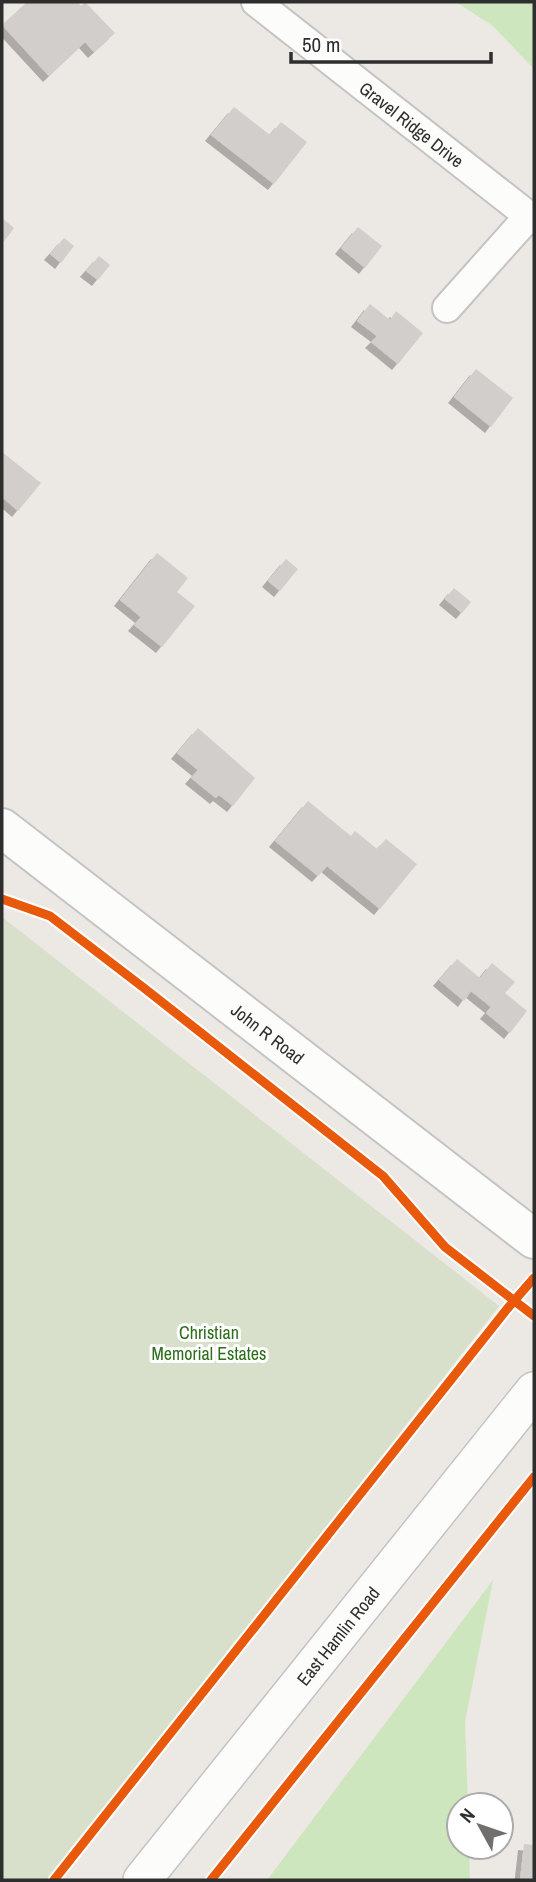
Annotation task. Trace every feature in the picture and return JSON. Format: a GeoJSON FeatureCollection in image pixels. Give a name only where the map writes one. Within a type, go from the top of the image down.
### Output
{"type":"FeatureCollection","features":[{"type":"Feature","properties":{"kind":"main road","name":"John R Road"},"geometry":{"type":"LineString","coordinates":[[2,828],[534,1239]]}},
{"type":"Feature","properties":{"kind":"street","name":"Gravel Ridge Drive"},"geometry":{"type":"LineString","coordinates":[[256,2],[532,218]]}},
{"type":"Feature","properties":{"kind":"street"},"geometry":{"type":"LineString","coordinates":[[447,308],[532,218]]}},
{"type":"Feature","properties":{"kind":"street","name":"East Hamlin Road"},"geometry":{"type":"LineString","coordinates":[[142,1880],[534,1391]]}},
{"type":"Feature","properties":{"kind":"green space"},"geometry":{"type":"Polygon","coordinates":[[[456,2],[534,2],[534,69],[493,26],[456,2]]]}},
{"type":"Feature","properties":{"kind":"green space","name":"Christian Memorial Estates"},"geometry":{"type":"Polygon","coordinates":[[[2,917],[499,1306],[51,1880],[2,1880],[2,917]]]}},
{"type":"Feature","properties":{"kind":"green space"},"geometry":{"type":"Polygon","coordinates":[[[493,1580],[465,1722],[467,1791],[445,1791],[445,1861],[469,1861],[470,1880],[267,1880],[493,1580]]]}},
{"type":"Feature","properties":{"kind":"building"},"geometry":{"type":"Polygon","coordinates":[[[27,2],[77,2],[81,6],[85,2],[115,33],[94,52],[85,42],[49,76],[2,25],[27,2]]]}},
{"type":"Feature","properties":{"kind":"building"},"geometry":{"type":"Polygon","coordinates":[[[234,107],[270,135],[281,122],[307,142],[274,184],[211,135],[234,107]]]}},
{"type":"Feature","properties":{"kind":"building"},"geometry":{"type":"Polygon","coordinates":[[[2,218],[14,228],[2,244],[2,218]]]}},
{"type":"Feature","properties":{"kind":"building"},"geometry":{"type":"Polygon","coordinates":[[[358,227],[382,246],[365,268],[341,248],[358,227]]]}},
{"type":"Feature","properties":{"kind":"building"},"geometry":{"type":"Polygon","coordinates":[[[64,238],[74,246],[61,263],[50,254],[64,238]]]}},
{"type":"Feature","properties":{"kind":"building"},"geometry":{"type":"Polygon","coordinates":[[[99,256],[110,265],[98,280],[86,271],[99,256]]]}},
{"type":"Feature","properties":{"kind":"building"},"geometry":{"type":"Polygon","coordinates":[[[370,304],[390,320],[396,311],[423,333],[398,364],[371,342],[377,336],[357,321],[370,304]]]}},
{"type":"Feature","properties":{"kind":"building"},"geometry":{"type":"Polygon","coordinates":[[[476,369],[513,398],[491,427],[454,397],[476,369]]]}},
{"type":"Feature","properties":{"kind":"building"},"geometry":{"type":"Polygon","coordinates":[[[2,452],[41,483],[18,511],[2,497],[2,452]]]}},
{"type":"Feature","properties":{"kind":"building"},"geometry":{"type":"Polygon","coordinates":[[[157,553],[188,578],[177,592],[195,606],[162,647],[134,625],[141,617],[120,600],[157,553]]]}},
{"type":"Feature","properties":{"kind":"building"},"geometry":{"type":"Polygon","coordinates":[[[286,559],[298,569],[280,591],[268,581],[286,559]]]}},
{"type":"Feature","properties":{"kind":"building"},"geometry":{"type":"Polygon","coordinates":[[[454,588],[471,602],[462,613],[445,599],[454,588]]]}},
{"type":"Feature","properties":{"kind":"building"},"geometry":{"type":"Polygon","coordinates":[[[198,728],[255,778],[233,806],[219,795],[216,798],[191,778],[198,770],[177,753],[198,728]]]}},
{"type":"Feature","properties":{"kind":"building"},"geometry":{"type":"Polygon","coordinates":[[[308,801],[351,836],[355,831],[377,849],[386,839],[417,864],[380,909],[327,866],[318,876],[275,841],[308,801]]]}},
{"type":"Feature","properties":{"kind":"building"},"geometry":{"type":"Polygon","coordinates":[[[457,959],[480,978],[492,963],[515,982],[505,993],[527,1011],[510,1033],[486,1013],[491,1007],[471,991],[464,1001],[439,980],[457,959]]]}},
{"type":"Feature","properties":{"kind":"building"},"geometry":{"type":"Polygon","coordinates":[[[524,1844],[534,1845],[534,1880],[520,1880],[524,1844]]]}},
{"type":"Feature","properties":{"kind":"cycle path"},"geometry":{"type":"LineString","coordinates":[[2,899],[50,916],[144,988],[383,1176],[445,1247],[534,1316]]}},
{"type":"Feature","properties":{"kind":"cycle path"},"geometry":{"type":"LineString","coordinates":[[54,1880],[534,1278]]}},
{"type":"Feature","properties":{"kind":"cycle path"},"geometry":{"type":"LineString","coordinates":[[211,1880],[534,1477]]}}]}
